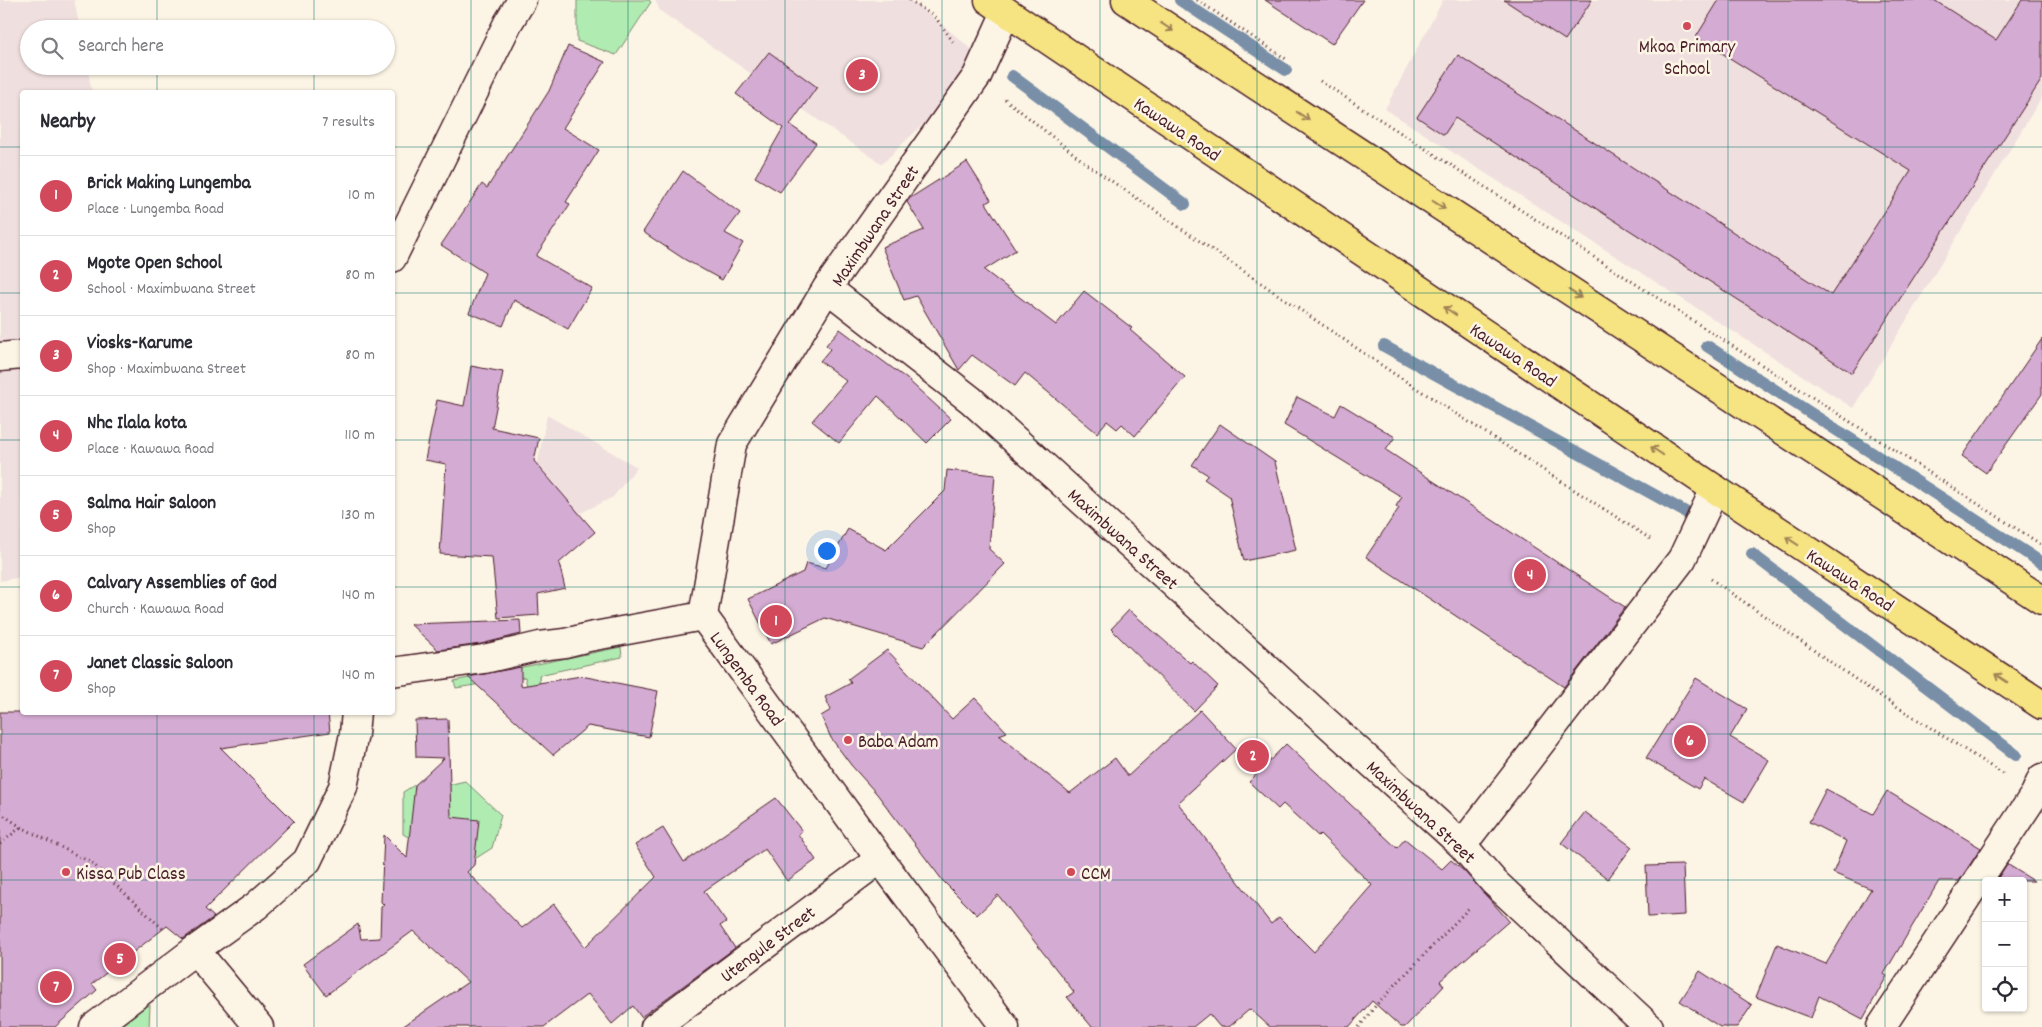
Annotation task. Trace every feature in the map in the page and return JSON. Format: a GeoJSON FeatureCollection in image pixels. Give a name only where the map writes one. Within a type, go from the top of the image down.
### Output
{"type":"FeatureCollection","features":[{"type":"Feature","properties":{"kind":"main road"},"geometry":{"type":"LineString","coordinates":[[1126,0],[2042,600]]}},
{"type":"Feature","properties":{"kind":"main road","name":"Kawawa Road"},"geometry":{"type":"LineString","coordinates":[[998,6],[1715,489],[2042,705]]}},
{"type":"Feature","properties":{"kind":"street"},"geometry":{"type":"LineString","coordinates":[[395,252],[508,23],[522,0]]}},
{"type":"Feature","properties":{"kind":"street","name":"Maximbwana Street"},"geometry":{"type":"LineString","coordinates":[[998,6],[977,76],[827,288],[971,400],[1462,845],[1494,882],[1649,1027]]}},
{"type":"Feature","properties":{"kind":"street","name":"Lungemba Road"},"geometry":{"type":"LineString","coordinates":[[827,288],[732,444],[703,616],[1005,1027]]}},
{"type":"Feature","properties":{"kind":"street"},"geometry":{"type":"LineString","coordinates":[[0,357],[20,355]]}},
{"type":"Feature","properties":{"kind":"street"},"geometry":{"type":"LineString","coordinates":[[1462,845],[1682,559],[1715,489]]}},
{"type":"Feature","properties":{"kind":"street"},"geometry":{"type":"LineString","coordinates":[[395,672],[484,659],[540,646],[565,643],[703,616]]}},
{"type":"Feature","properties":{"kind":"street"},"geometry":{"type":"LineString","coordinates":[[94,1027],[256,906],[307,860],[343,787],[354,734],[356,715]]}},
{"type":"Feature","properties":{"kind":"street"},"geometry":{"type":"LineString","coordinates":[[1881,1027],[2038,786]]}},
{"type":"Feature","properties":{"kind":"street","name":"Utengule Street"},"geometry":{"type":"LineString","coordinates":[[655,1027],[880,859]]}},
{"type":"Feature","properties":{"kind":"street"},"geometry":{"type":"LineString","coordinates":[[195,950],[259,1027]]}},
{"type":"Feature","properties":{"kind":"path"},"geometry":{"type":"LineString","coordinates":[[910,0],[936,18],[977,76],[1088,165],[1393,373],[1682,559],[1868,688],[2038,786]]}},
{"type":"Feature","properties":{"kind":"path"},"geometry":{"type":"LineString","coordinates":[[1197,0],[1287,59]]}},
{"type":"Feature","properties":{"kind":"path"},"geometry":{"type":"LineString","coordinates":[[1320,81],[2042,545]]}},
{"type":"Feature","properties":{"kind":"path"},"geometry":{"type":"LineString","coordinates":[[0,813],[21,827],[92,863],[158,925],[195,950]]}},
{"type":"Feature","properties":{"kind":"path"},"geometry":{"type":"LineString","coordinates":[[0,844],[21,827]]}},
{"type":"Feature","properties":{"kind":"path"},"geometry":{"type":"LineString","coordinates":[[1359,1027],[1377,1004],[1494,882]]}},
{"type":"Feature","properties":{"kind":"shaded area"},"geometry":{"type":"Polygon","coordinates":[[[0,0],[74,0],[78,20],[20,20],[20,75],[89,75],[92,90],[20,90],[20,577],[0,581],[0,0]]]}},
{"type":"Feature","properties":{"kind":"shaded area"},"geometry":{"type":"Polygon","coordinates":[[[655,0],[909,0],[922,8],[986,61],[882,164],[660,11],[655,0]]]}},
{"type":"Feature","properties":{"kind":"shaded area","name":"Mkoa Primary School"},"geometry":{"type":"Polygon","coordinates":[[[1443,0],[2042,0],[2042,97],[1853,408],[1385,109],[1443,0]]]}},
{"type":"Feature","properties":{"kind":"shaded area"},"geometry":{"type":"Polygon","coordinates":[[[547,415],[637,467],[613,497],[567,520],[531,497],[547,415]]]}},
{"type":"Feature","properties":{"kind":"green space"},"geometry":{"type":"Polygon","coordinates":[[[577,0],[649,0],[651,2],[616,55],[577,41],[577,0]]]}},
{"type":"Feature","properties":{"kind":"green space"},"geometry":{"type":"Polygon","coordinates":[[[621,647],[622,657],[539,675],[544,728],[536,727],[525,677],[456,688],[454,681],[621,647]]]}},
{"type":"Feature","properties":{"kind":"green space"},"geometry":{"type":"Polygon","coordinates":[[[431,775],[448,785],[465,781],[501,815],[492,848],[470,862],[456,865],[403,834],[403,792],[431,775]]]}},
{"type":"Feature","properties":{"kind":"green space"},"geometry":{"type":"Polygon","coordinates":[[[150,1005],[149,1027],[109,1027],[112,1024],[150,1005]]]}},
{"type":"Feature","properties":{"kind":"building"},"geometry":{"type":"Polygon","coordinates":[[[1265,0],[1363,0],[1332,44],[1265,0]]]}},
{"type":"Feature","properties":{"kind":"building"},"geometry":{"type":"Polygon","coordinates":[[[1504,0],[1592,0],[1565,40],[1504,0]]]}},
{"type":"Feature","properties":{"kind":"building"},"geometry":{"type":"Polygon","coordinates":[[[1719,0],[1934,0],[1996,40],[2022,0],[2042,0],[2042,79],[1852,373],[1455,118],[1444,135],[1417,117],[1458,55],[1831,295],[1911,171],[1696,37],[1719,0]]]}},
{"type":"Feature","properties":{"kind":"building"},"geometry":{"type":"Polygon","coordinates":[[[568,46],[605,62],[563,128],[599,150],[566,202],[570,204],[536,256],[592,288],[568,329],[514,300],[503,326],[469,313],[485,273],[441,245],[482,184],[487,188],[549,91],[568,46]]]}},
{"type":"Feature","properties":{"kind":"building"},"geometry":{"type":"Polygon","coordinates":[[[769,52],[817,87],[790,125],[816,143],[780,192],[755,177],[783,128],[736,94],[769,52]]]}},
{"type":"Feature","properties":{"kind":"building"},"geometry":{"type":"Polygon","coordinates":[[[967,162],[991,200],[986,203],[1016,250],[984,270],[1056,325],[1084,291],[1132,328],[1130,330],[1185,377],[1135,436],[1122,424],[1117,429],[1107,421],[1097,433],[1025,373],[1015,386],[972,355],[959,370],[916,296],[904,300],[882,247],[924,230],[907,202],[910,198],[967,162]]]}},
{"type":"Feature","properties":{"kind":"building"},"geometry":{"type":"Polygon","coordinates":[[[683,171],[740,213],[725,233],[743,243],[722,280],[684,259],[643,232],[683,171]]]}},
{"type":"Feature","properties":{"kind":"building"},"geometry":{"type":"Polygon","coordinates":[[[840,329],[907,379],[951,419],[927,443],[878,396],[839,443],[812,421],[846,381],[820,361],[830,349],[826,345],[840,329]]]}},
{"type":"Feature","properties":{"kind":"building"},"geometry":{"type":"Polygon","coordinates":[[[2042,339],[2042,394],[1986,473],[1962,456],[2042,339]]]}},
{"type":"Feature","properties":{"kind":"building"},"geometry":{"type":"Polygon","coordinates":[[[471,366],[503,372],[492,428],[539,438],[534,461],[595,532],[559,563],[565,588],[538,594],[539,615],[498,618],[492,557],[440,554],[446,464],[425,460],[437,400],[464,406],[471,366]]]}},
{"type":"Feature","properties":{"kind":"building"},"geometry":{"type":"Polygon","coordinates":[[[1297,397],[1335,416],[1341,404],[1395,437],[1386,450],[1625,607],[1564,687],[1366,557],[1399,508],[1396,506],[1402,497],[1284,425],[1297,397]]]}},
{"type":"Feature","properties":{"kind":"building"},"geometry":{"type":"Polygon","coordinates":[[[1220,424],[1275,462],[1296,550],[1244,561],[1229,496],[1204,479],[1208,475],[1192,465],[1220,424]]]}},
{"type":"Feature","properties":{"kind":"building"},"geometry":{"type":"Polygon","coordinates":[[[947,470],[995,475],[989,549],[1005,564],[923,647],[825,618],[771,644],[748,599],[803,572],[806,563],[826,568],[848,529],[886,550],[945,491],[947,470]]]}},
{"type":"Feature","properties":{"kind":"building"},"geometry":{"type":"Polygon","coordinates":[[[1129,610],[1190,663],[1192,661],[1218,686],[1194,711],[1111,629],[1129,610]]]}},
{"type":"Feature","properties":{"kind":"building"},"geometry":{"type":"Polygon","coordinates":[[[520,620],[521,634],[481,644],[438,650],[410,624],[520,620]]]}},
{"type":"Feature","properties":{"kind":"building"},"geometry":{"type":"Polygon","coordinates":[[[887,650],[952,719],[975,698],[1007,732],[999,735],[1070,793],[1115,758],[1128,776],[1200,710],[1236,749],[1178,803],[1271,924],[1279,917],[1314,952],[1372,885],[1320,834],[1318,836],[1283,804],[1278,809],[1249,782],[1286,744],[1397,848],[1405,839],[1442,869],[1451,860],[1465,872],[1509,921],[1440,981],[1444,986],[1405,1027],[1401,1027],[1372,1001],[1349,1027],[1270,1027],[1250,1009],[1229,1027],[1220,1027],[1209,1014],[1193,1027],[1092,1027],[1067,997],[1074,992],[998,895],[977,915],[943,881],[877,794],[851,765],[831,738],[821,716],[831,710],[825,697],[851,683],[848,679],[887,650]]]}},
{"type":"Feature","properties":{"kind":"building"},"geometry":{"type":"Polygon","coordinates":[[[521,667],[521,686],[581,676],[658,691],[649,737],[588,726],[553,755],[468,677],[521,667]]]}},
{"type":"Feature","properties":{"kind":"building"},"geometry":{"type":"Polygon","coordinates":[[[1696,678],[1747,709],[1730,737],[1769,760],[1744,802],[1704,779],[1698,789],[1646,758],[1696,678]]]}},
{"type":"Feature","properties":{"kind":"building"},"geometry":{"type":"Polygon","coordinates":[[[0,712],[20,712],[20,715],[328,715],[330,732],[221,748],[294,821],[205,909],[214,917],[183,939],[167,926],[92,984],[97,990],[55,1027],[0,1027],[0,712]]]}},
{"type":"Feature","properties":{"kind":"building"},"geometry":{"type":"Polygon","coordinates":[[[448,719],[451,817],[479,820],[474,865],[467,872],[522,928],[554,904],[585,947],[656,877],[635,845],[663,828],[684,862],[776,798],[802,831],[798,834],[816,860],[787,881],[765,849],[704,891],[726,922],[720,926],[735,948],[641,1017],[633,1006],[612,1024],[588,994],[544,1027],[402,1027],[468,982],[413,931],[326,995],[303,964],[358,924],[361,939],[380,938],[381,907],[384,905],[381,902],[384,835],[407,858],[415,785],[444,758],[416,757],[415,720],[448,719]]]}},
{"type":"Feature","properties":{"kind":"building"},"geometry":{"type":"Polygon","coordinates":[[[1826,789],[1873,814],[1887,791],[1981,848],[1959,881],[1939,881],[1884,974],[1887,976],[1863,1019],[1819,996],[1811,1018],[1756,997],[1777,944],[1826,964],[1871,889],[1833,873],[1846,841],[1809,822],[1826,789]]]}},
{"type":"Feature","properties":{"kind":"building"},"geometry":{"type":"Polygon","coordinates":[[[1585,812],[1632,847],[1608,879],[1561,843],[1585,812]]]}},
{"type":"Feature","properties":{"kind":"building"},"geometry":{"type":"Polygon","coordinates":[[[2007,864],[2034,881],[2027,881],[2027,877],[1999,877],[2007,864]]]}},
{"type":"Feature","properties":{"kind":"building"},"geometry":{"type":"Polygon","coordinates":[[[1683,865],[1685,915],[1648,917],[1646,866],[1683,865]]]}},
{"type":"Feature","properties":{"kind":"building"},"geometry":{"type":"Polygon","coordinates":[[[1700,971],[1752,1005],[1737,1027],[1720,1027],[1680,1001],[1700,971]]]}},
{"type":"Feature","properties":{"kind":"waterway"},"geometry":{"type":"LineString","coordinates":[[1180,0],[1286,70]]}},
{"type":"Feature","properties":{"kind":"waterway"},"geometry":{"type":"LineString","coordinates":[[1012,76],[1185,204]]}},
{"type":"Feature","properties":{"kind":"waterway"},"geometry":{"type":"LineString","coordinates":[[1384,346],[1689,514]]}},
{"type":"Feature","properties":{"kind":"waterway"},"geometry":{"type":"LineString","coordinates":[[1707,346],[2042,563]]}},
{"type":"Feature","properties":{"kind":"waterway"},"geometry":{"type":"LineString","coordinates":[[1752,554],[2016,755]]}},
{"type":"Feature","properties":{"kind":"place","name":"Mkoa Primary School"},"geometry":{"type":"Point","coordinates":[1687,26]}},
{"type":"Feature","properties":{"kind":"place","name":"Viosks-Karume"},"geometry":{"type":"Point","coordinates":[862,75]}},
{"type":"Feature","properties":{"kind":"place","name":"Nhc Ilala kota"},"geometry":{"type":"Point","coordinates":[1530,575]}},
{"type":"Feature","properties":{"kind":"place","name":"Brick Making Lungemba"},"geometry":{"type":"Point","coordinates":[776,621]}},
{"type":"Feature","properties":{"kind":"place","name":"Baba Adam"},"geometry":{"type":"Point","coordinates":[848,740]}},
{"type":"Feature","properties":{"kind":"place","name":"Calvary Assemblies of God"},"geometry":{"type":"Point","coordinates":[1690,741]}},
{"type":"Feature","properties":{"kind":"place","name":"Mgote Open School"},"geometry":{"type":"Point","coordinates":[1253,756]}},
{"type":"Feature","properties":{"kind":"place","name":"Kissa Pub Class"},"geometry":{"type":"Point","coordinates":[66,872]}},
{"type":"Feature","properties":{"kind":"place","name":"CCM"},"geometry":{"type":"Point","coordinates":[1071,872]}},
{"type":"Feature","properties":{"kind":"place","name":"Salma Hair Saloon"},"geometry":{"type":"Point","coordinates":[120,959]}},
{"type":"Feature","properties":{"kind":"place","name":"Janet Classic Saloon"},"geometry":{"type":"Point","coordinates":[56,987]}}]}
